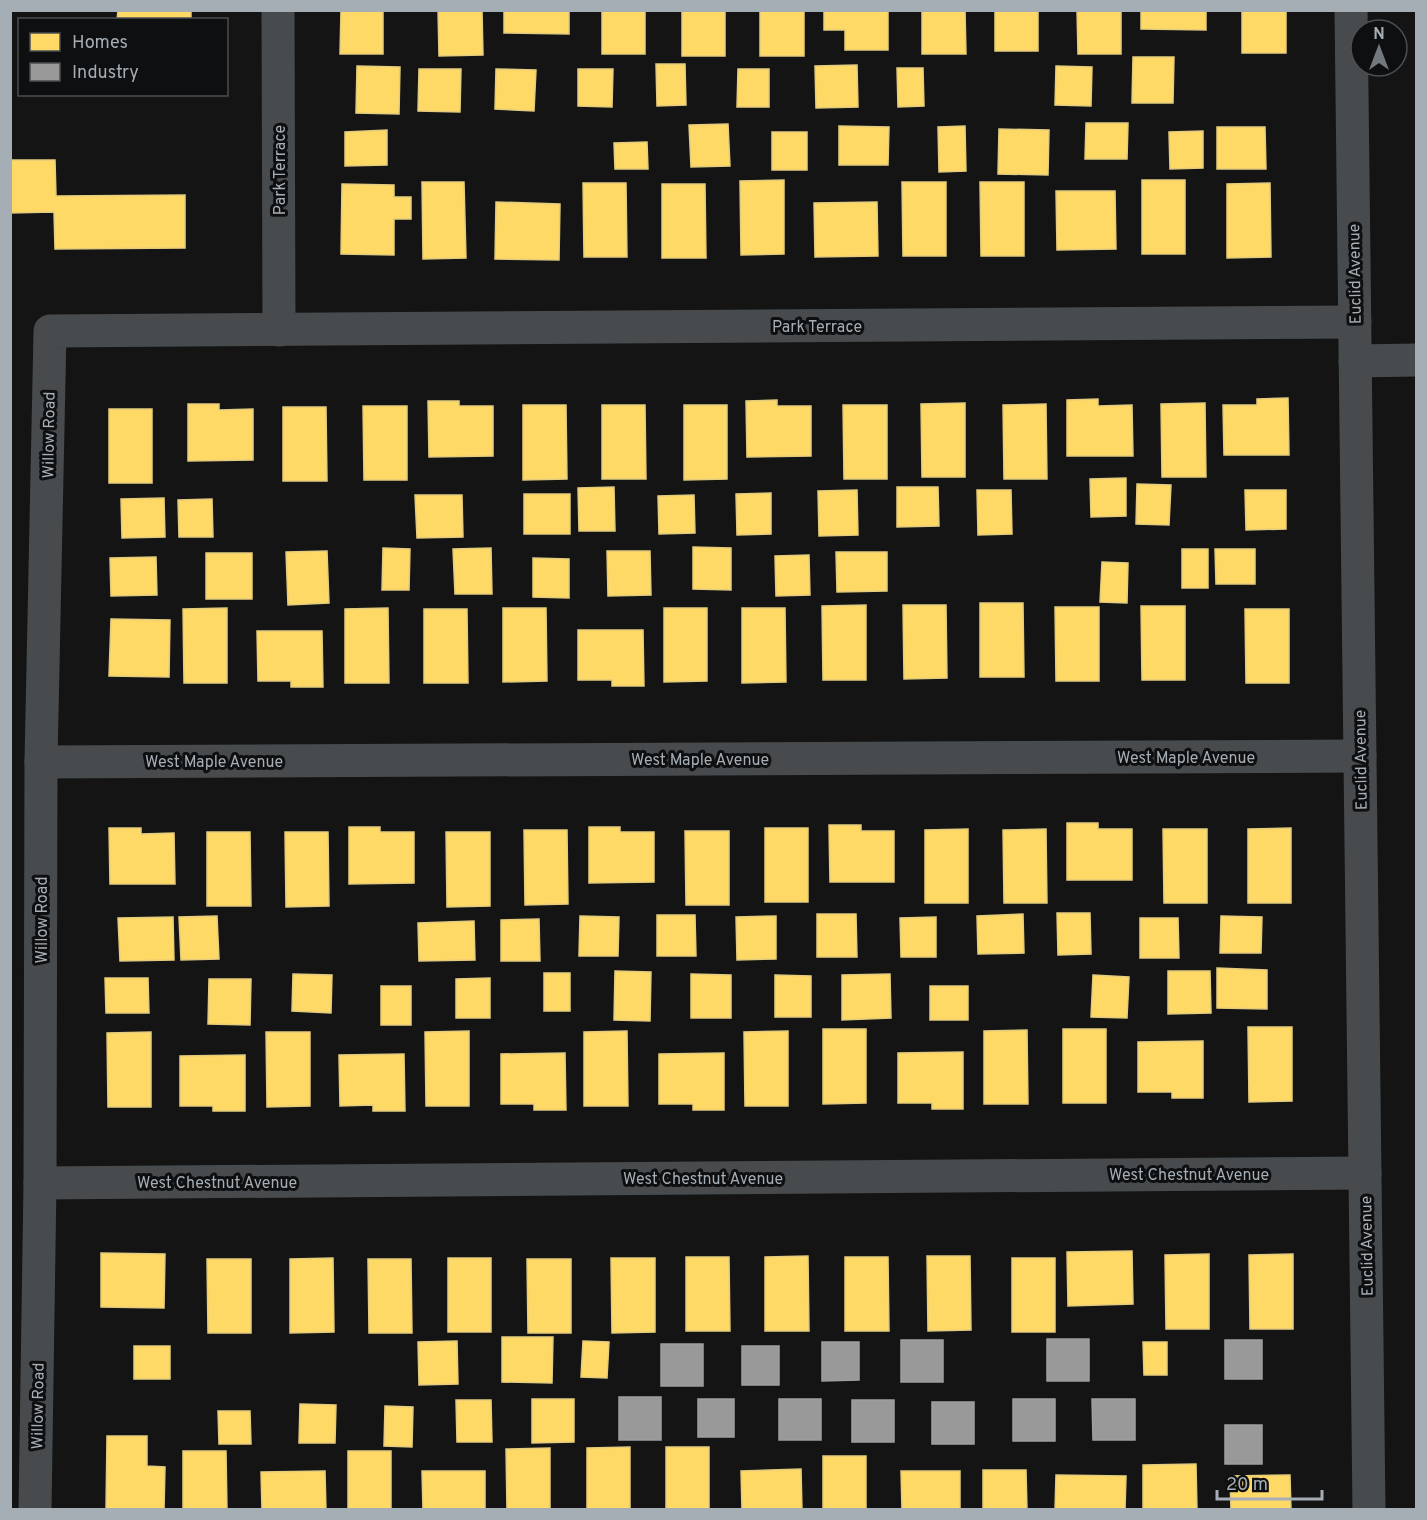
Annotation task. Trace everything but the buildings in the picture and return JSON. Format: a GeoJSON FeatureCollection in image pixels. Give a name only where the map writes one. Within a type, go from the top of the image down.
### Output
{"type":"FeatureCollection","features":[{"type":"Feature","properties":{"kind":"street","name":"Park Terrace"},"geometry":{"type":"LineString","coordinates":[[278,10],[279,330]]}},
{"type":"Feature","properties":{"kind":"street","name":"Euclid Avenue"},"geometry":{"type":"LineString","coordinates":[[1351,10],[1369,1509]]}},
{"type":"Feature","properties":{"kind":"street","name":"Park Terrace"},"geometry":{"type":"LineString","coordinates":[[50,332],[1355,322]]}},
{"type":"Feature","properties":{"kind":"street","name":"Willow Road"},"geometry":{"type":"LineString","coordinates":[[35,1509],[40,1183],[41,762],[50,332]]}},
{"type":"Feature","properties":{"kind":"street"},"geometry":{"type":"LineString","coordinates":[[1355,361],[1416,360]]}},
{"type":"Feature","properties":{"kind":"street","name":"West Maple Avenue"},"geometry":{"type":"LineString","coordinates":[[41,762],[1360,756]]}},
{"type":"Feature","properties":{"kind":"street","name":"West Chestnut Avenue"},"geometry":{"type":"LineString","coordinates":[[40,1183],[1365,1173]]}}]}
